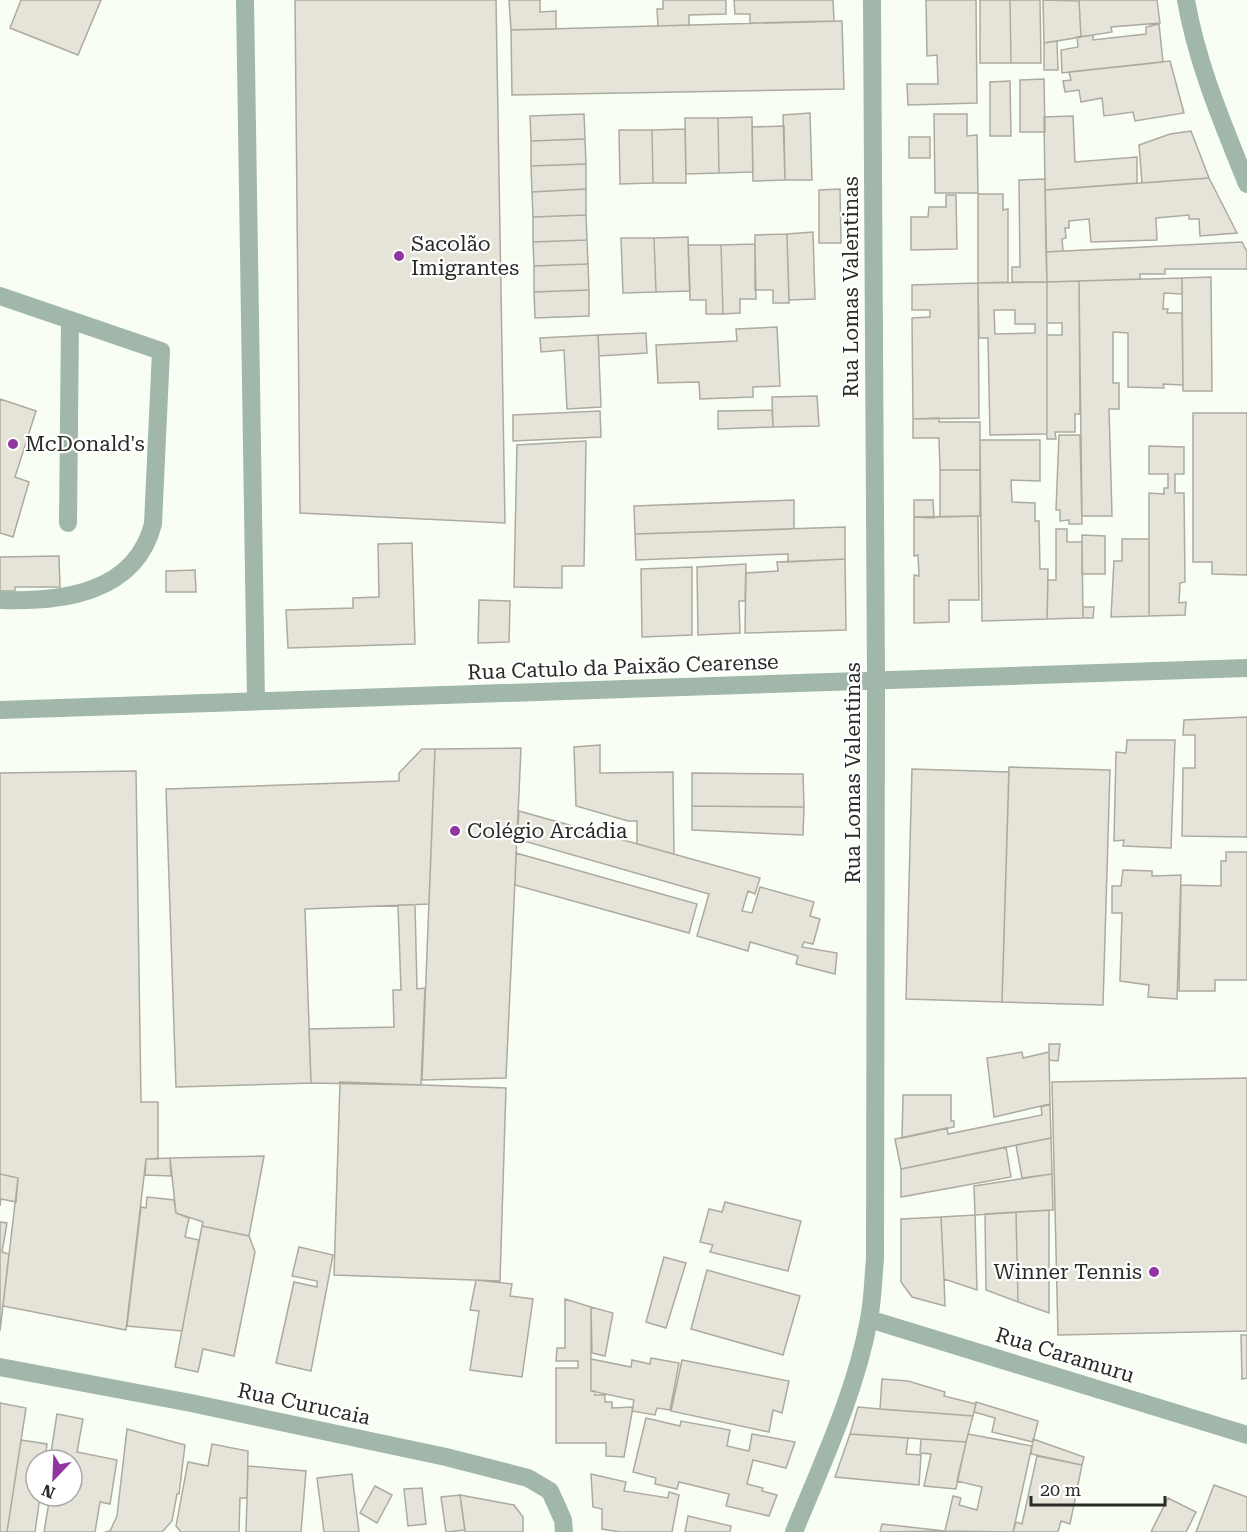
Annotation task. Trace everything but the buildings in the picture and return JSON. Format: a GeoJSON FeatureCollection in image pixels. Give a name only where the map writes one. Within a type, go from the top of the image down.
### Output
{"type":"FeatureCollection","features":[{"type":"Feature","properties":{"kind":"street"},"geometry":{"type":"LineString","coordinates":[[245,0],[256,701]]}},
{"type":"Feature","properties":{"kind":"street","name":"Rua Lomas Valentinas"},"geometry":{"type":"LineString","coordinates":[[794,1532],[836,1430],[869,1319],[875,1259],[876,681],[872,0]]}},
{"type":"Feature","properties":{"kind":"street"},"geometry":{"type":"LineString","coordinates":[[1186,0],[1192,35],[1218,113],[1247,184]]}},
{"type":"Feature","properties":{"kind":"street"},"geometry":{"type":"LineString","coordinates":[[0,297],[161,351],[153,524],[148,541],[121,574],[96,588],[71,596],[29,601],[0,600]]}},
{"type":"Feature","properties":{"kind":"street"},"geometry":{"type":"LineString","coordinates":[[68,523],[70,321]]}},
{"type":"Feature","properties":{"kind":"street","name":"Rua Catulo da Paixão Cearense"},"geometry":{"type":"LineString","coordinates":[[0,710],[1247,668]]}},
{"type":"Feature","properties":{"kind":"street","name":"Rua Caramuru"},"geometry":{"type":"LineString","coordinates":[[869,1319],[1247,1435]]}},
{"type":"Feature","properties":{"kind":"street","name":"Rua Curucaia"},"geometry":{"type":"LineString","coordinates":[[0,1367],[202,1405],[446,1457],[528,1478],[550,1491],[563,1520],[564,1532]]}},
{"type":"Feature","properties":{"kind":"place","name":"Sacolão Imigrantes"},"geometry":{"type":"Point","coordinates":[399,256]}},
{"type":"Feature","properties":{"kind":"place","name":"McDonald's"},"geometry":{"type":"Point","coordinates":[13,444]}},
{"type":"Feature","properties":{"kind":"place","name":"Colégio Arcádia"},"geometry":{"type":"Point","coordinates":[455,831]}},
{"type":"Feature","properties":{"kind":"place","name":"Winner Tennis"},"geometry":{"type":"Point","coordinates":[1154,1272]}}]}
